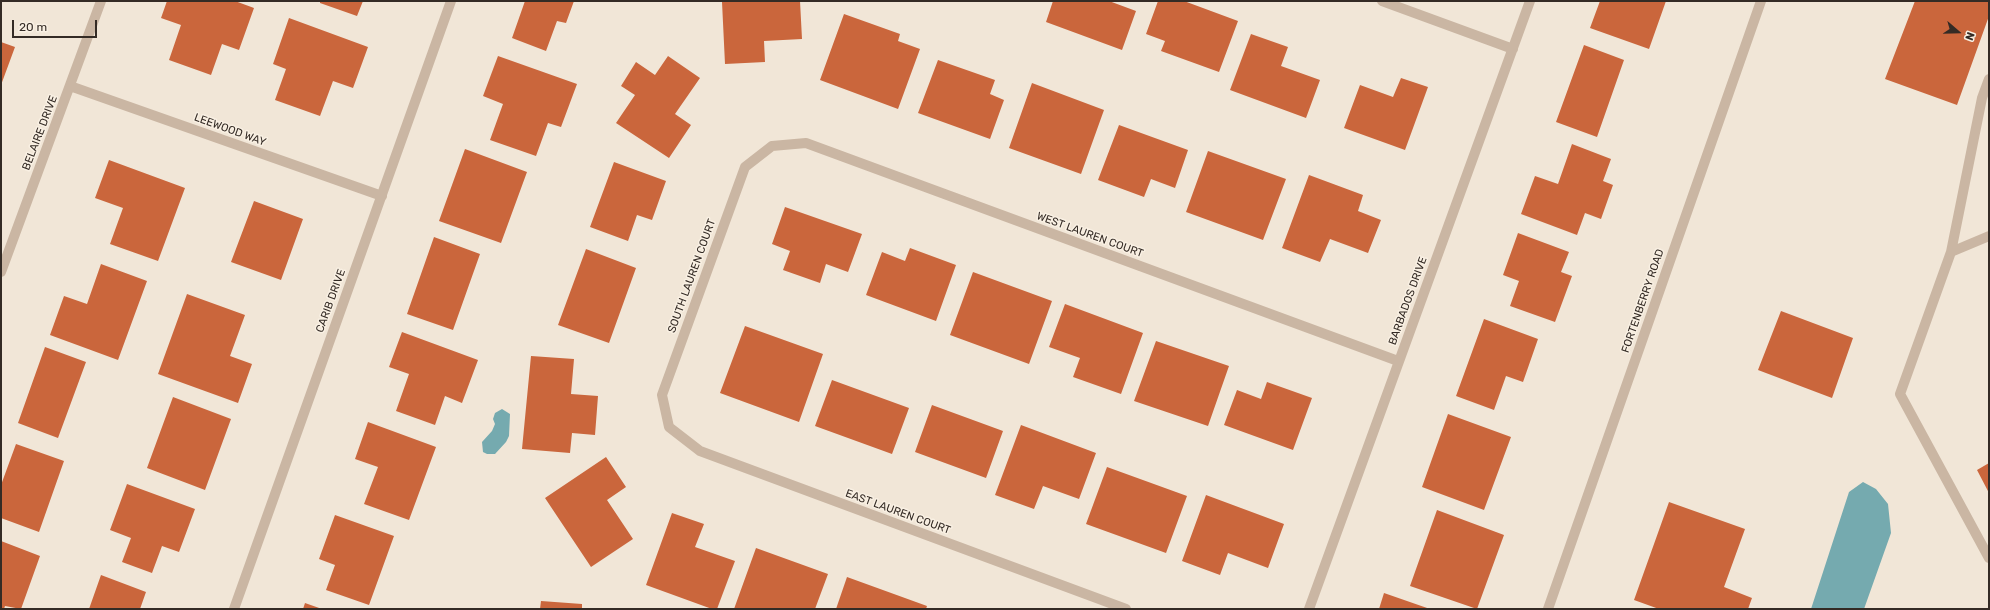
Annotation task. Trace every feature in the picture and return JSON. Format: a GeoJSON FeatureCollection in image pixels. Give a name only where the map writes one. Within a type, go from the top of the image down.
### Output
{"type":"FeatureCollection","features":[{"type":"Feature","properties":{"kind":"street","name":"BELAIRE DRIVE"},"geometry":{"type":"LineString","coordinates":[[1,272],[101,1]]}},
{"type":"Feature","properties":{"kind":"street","name":"CARIB DRIVE"},"geometry":{"type":"LineString","coordinates":[[234,609],[451,1]]}},
{"type":"Feature","properties":{"kind":"street"},"geometry":{"type":"LineString","coordinates":[[1382,1],[1513,49]]}},
{"type":"Feature","properties":{"kind":"street","name":"BARBADOS DRIVE"},"geometry":{"type":"LineString","coordinates":[[1309,609],[1530,1]]}},
{"type":"Feature","properties":{"kind":"street","name":"FORTENBERRY ROAD"},"geometry":{"type":"LineString","coordinates":[[1548,609],[1761,1]]}},
{"type":"Feature","properties":{"kind":"street"},"geometry":{"type":"LineString","coordinates":[[1989,79],[1982,98],[1951,252],[1900,394],[1989,558]]}},
{"type":"Feature","properties":{"kind":"street","name":"LEEWOOD WAY"},"geometry":{"type":"LineString","coordinates":[[70,86],[382,196]]}},
{"type":"Feature","properties":{"kind":"street","name":"WEST LAUREN COURT"},"geometry":{"type":"LineString","coordinates":[[772,146],[806,143],[1398,361]]}},
{"type":"Feature","properties":{"kind":"street","name":"SOUTH LAUREN COURT"},"geometry":{"type":"LineString","coordinates":[[669,427],[662,395],[745,167],[772,146]]}},
{"type":"Feature","properties":{"kind":"street"},"geometry":{"type":"LineString","coordinates":[[1951,252],[1989,236]]}},
{"type":"Feature","properties":{"kind":"street","name":"EAST LAUREN COURT"},"geometry":{"type":"LineString","coordinates":[[669,427],[700,451],[1126,609]]}},
{"type":"Feature","properties":{"kind":"water"},"geometry":{"type":"Polygon","coordinates":[[[502,409],[510,414],[509,436],[506,442],[495,454],[487,454],[483,452],[482,442],[492,431],[495,424],[493,419],[495,413],[502,409]]]}},
{"type":"Feature","properties":{"kind":"water"},"geometry":{"type":"Polygon","coordinates":[[[1863,482],[1876,489],[1888,504],[1891,533],[1864,609],[1811,609],[1849,492],[1863,482]]]}},
{"type":"Feature","properties":{"kind":"building"},"geometry":{"type":"Polygon","coordinates":[[[167,1],[235,1],[254,8],[239,50],[222,44],[211,75],[169,60],[181,25],[161,18],[167,1]]]}},
{"type":"Feature","properties":{"kind":"building"},"geometry":{"type":"Polygon","coordinates":[[[320,1],[363,1],[357,16],[320,3],[320,1]]]}},
{"type":"Feature","properties":{"kind":"building"},"geometry":{"type":"Polygon","coordinates":[[[525,1],[574,1],[566,23],[557,21],[546,51],[512,38],[525,1]]]}},
{"type":"Feature","properties":{"kind":"building"},"geometry":{"type":"Polygon","coordinates":[[[800,1],[802,39],[764,41],[765,62],[725,64],[722,2],[800,1]]]}},
{"type":"Feature","properties":{"kind":"building"},"geometry":{"type":"Polygon","coordinates":[[[1053,1],[1109,1],[1136,11],[1122,50],[1046,22],[1053,1]]]}},
{"type":"Feature","properties":{"kind":"building"},"geometry":{"type":"Polygon","coordinates":[[[1158,1],[1184,1],[1238,21],[1219,72],[1161,51],[1165,41],[1146,34],[1158,1]]]}},
{"type":"Feature","properties":{"kind":"building"},"geometry":{"type":"Polygon","coordinates":[[[1600,1],[1666,1],[1649,49],[1590,28],[1600,1]]]}},
{"type":"Feature","properties":{"kind":"building"},"geometry":{"type":"Polygon","coordinates":[[[1915,1],[1989,1],[1989,16],[1957,105],[1885,79],[1915,1]]]}},
{"type":"Feature","properties":{"kind":"building"},"geometry":{"type":"Polygon","coordinates":[[[844,14],[900,34],[898,41],[920,49],[898,109],[820,80],[844,14]]]}},
{"type":"Feature","properties":{"kind":"building"},"geometry":{"type":"Polygon","coordinates":[[[289,18],[368,47],[353,88],[333,81],[320,116],[275,100],[286,69],[273,64],[289,18]]]}},
{"type":"Feature","properties":{"kind":"building"},"geometry":{"type":"Polygon","coordinates":[[[1251,34],[1288,47],[1281,66],[1320,80],[1306,118],[1230,90],[1251,34]]]}},
{"type":"Feature","properties":{"kind":"building"},"geometry":{"type":"Polygon","coordinates":[[[1,42],[15,47],[1,85],[1,42]]]}},
{"type":"Feature","properties":{"kind":"building"},"geometry":{"type":"Polygon","coordinates":[[[1584,45],[1624,60],[1597,137],[1556,122],[1584,45]]]}},
{"type":"Feature","properties":{"kind":"building"},"geometry":{"type":"Polygon","coordinates":[[[498,56],[577,84],[561,127],[548,123],[536,156],[490,140],[503,104],[483,96],[498,56]]]}},
{"type":"Feature","properties":{"kind":"building"},"geometry":{"type":"Polygon","coordinates":[[[668,56],[700,78],[675,114],[691,125],[669,158],[616,123],[635,95],[621,86],[636,62],[655,75],[668,56]]]}},
{"type":"Feature","properties":{"kind":"building"},"geometry":{"type":"Polygon","coordinates":[[[938,60],[995,80],[990,94],[1004,100],[990,139],[918,113],[938,60]]]}},
{"type":"Feature","properties":{"kind":"building"},"geometry":{"type":"Polygon","coordinates":[[[1401,78],[1428,87],[1405,150],[1344,128],[1360,85],[1393,97],[1401,78]]]}},
{"type":"Feature","properties":{"kind":"building"},"geometry":{"type":"Polygon","coordinates":[[[1032,83],[1104,110],[1081,174],[1009,148],[1032,83]]]}},
{"type":"Feature","properties":{"kind":"building"},"geometry":{"type":"Polygon","coordinates":[[[1119,125],[1188,150],[1175,188],[1151,179],[1144,197],[1098,180],[1119,125]]]}},
{"type":"Feature","properties":{"kind":"building"},"geometry":{"type":"Polygon","coordinates":[[[1572,144],[1611,159],[1603,181],[1613,185],[1601,219],[1585,213],[1577,235],[1521,214],[1535,176],[1558,184],[1572,144]]]}},
{"type":"Feature","properties":{"kind":"building"},"geometry":{"type":"Polygon","coordinates":[[[465,149],[527,172],[501,243],[439,221],[465,149]]]}},
{"type":"Feature","properties":{"kind":"building"},"geometry":{"type":"Polygon","coordinates":[[[1208,151],[1286,179],[1263,240],[1186,212],[1208,151]]]}},
{"type":"Feature","properties":{"kind":"building"},"geometry":{"type":"Polygon","coordinates":[[[109,160],[185,188],[158,261],[110,244],[123,208],[95,198],[109,160]]]}},
{"type":"Feature","properties":{"kind":"building"},"geometry":{"type":"Polygon","coordinates":[[[614,162],[666,181],[652,220],[637,215],[628,241],[590,227],[614,162]]]}},
{"type":"Feature","properties":{"kind":"building"},"geometry":{"type":"Polygon","coordinates":[[[1309,175],[1363,195],[1358,211],[1381,220],[1368,253],[1330,239],[1320,262],[1282,248],[1309,175]]]}},
{"type":"Feature","properties":{"kind":"building"},"geometry":{"type":"Polygon","coordinates":[[[254,201],[303,219],[281,280],[231,262],[254,201]]]}},
{"type":"Feature","properties":{"kind":"building"},"geometry":{"type":"Polygon","coordinates":[[[785,207],[862,234],[848,272],[826,264],[820,283],[783,270],[790,251],[772,244],[785,207]]]}},
{"type":"Feature","properties":{"kind":"building"},"geometry":{"type":"Polygon","coordinates":[[[1518,233],[1569,252],[1561,272],[1572,276],[1555,322],[1510,306],[1519,281],[1503,275],[1518,233]]]}},
{"type":"Feature","properties":{"kind":"building"},"geometry":{"type":"Polygon","coordinates":[[[434,237],[480,254],[453,330],[407,314],[434,237]]]}},
{"type":"Feature","properties":{"kind":"building"},"geometry":{"type":"Polygon","coordinates":[[[910,248],[956,265],[936,321],[866,295],[882,252],[905,261],[910,248]]]}},
{"type":"Feature","properties":{"kind":"building"},"geometry":{"type":"Polygon","coordinates":[[[586,249],[636,268],[609,343],[558,325],[586,249]]]}},
{"type":"Feature","properties":{"kind":"building"},"geometry":{"type":"Polygon","coordinates":[[[101,264],[147,281],[118,360],[50,335],[64,296],[87,304],[101,264]]]}},
{"type":"Feature","properties":{"kind":"building"},"geometry":{"type":"Polygon","coordinates":[[[973,272],[1052,301],[1029,364],[950,335],[973,272]]]}},
{"type":"Feature","properties":{"kind":"building"},"geometry":{"type":"Polygon","coordinates":[[[187,294],[245,315],[230,356],[252,364],[238,403],[158,374],[187,294]]]}},
{"type":"Feature","properties":{"kind":"building"},"geometry":{"type":"Polygon","coordinates":[[[1065,304],[1143,333],[1121,394],[1073,377],[1080,358],[1049,347],[1065,304]]]}},
{"type":"Feature","properties":{"kind":"building"},"geometry":{"type":"Polygon","coordinates":[[[1781,311],[1853,338],[1832,398],[1758,370],[1781,311]]]}},
{"type":"Feature","properties":{"kind":"building"},"geometry":{"type":"Polygon","coordinates":[[[1484,319],[1538,339],[1523,382],[1506,376],[1494,410],[1456,396],[1484,319]]]}},
{"type":"Feature","properties":{"kind":"building"},"geometry":{"type":"Polygon","coordinates":[[[745,326],[823,354],[799,422],[720,393],[745,326]]]}},
{"type":"Feature","properties":{"kind":"building"},"geometry":{"type":"Polygon","coordinates":[[[402,332],[478,360],[462,403],[445,396],[435,425],[396,411],[409,374],[389,367],[402,332]]]}},
{"type":"Feature","properties":{"kind":"building"},"geometry":{"type":"Polygon","coordinates":[[[1156,341],[1229,366],[1208,426],[1134,401],[1156,341]]]}},
{"type":"Feature","properties":{"kind":"building"},"geometry":{"type":"Polygon","coordinates":[[[45,347],[86,362],[58,438],[18,423],[45,347]]]}},
{"type":"Feature","properties":{"kind":"building"},"geometry":{"type":"Polygon","coordinates":[[[531,356],[574,359],[571,394],[598,396],[595,435],[572,433],[570,453],[522,449],[531,356]]]}},
{"type":"Feature","properties":{"kind":"building"},"geometry":{"type":"Polygon","coordinates":[[[832,380],[909,408],[892,454],[815,426],[832,380]]]}},
{"type":"Feature","properties":{"kind":"building"},"geometry":{"type":"Polygon","coordinates":[[[1267,382],[1312,398],[1293,450],[1224,425],[1237,390],[1261,399],[1267,382]]]}},
{"type":"Feature","properties":{"kind":"building"},"geometry":{"type":"Polygon","coordinates":[[[173,397],[231,419],[205,490],[147,468],[173,397]]]}},
{"type":"Feature","properties":{"kind":"building"},"geometry":{"type":"Polygon","coordinates":[[[932,405],[1003,431],[986,478],[915,452],[932,405]]]}},
{"type":"Feature","properties":{"kind":"building"},"geometry":{"type":"Polygon","coordinates":[[[1448,414],[1511,437],[1484,510],[1422,487],[1448,414]]]}},
{"type":"Feature","properties":{"kind":"building"},"geometry":{"type":"Polygon","coordinates":[[[368,422],[436,447],[409,520],[364,504],[378,467],[355,459],[368,422]]]}},
{"type":"Feature","properties":{"kind":"building"},"geometry":{"type":"Polygon","coordinates":[[[1021,425],[1096,453],[1079,499],[1043,486],[1034,509],[995,495],[1021,425]]]}},
{"type":"Feature","properties":{"kind":"building"},"geometry":{"type":"Polygon","coordinates":[[[16,444],[64,461],[39,532],[1,518],[1,485],[16,444]]]}},
{"type":"Feature","properties":{"kind":"building"},"geometry":{"type":"Polygon","coordinates":[[[606,457],[626,487],[607,500],[633,539],[591,567],[545,498],[606,457]]]}},
{"type":"Feature","properties":{"kind":"building"},"geometry":{"type":"Polygon","coordinates":[[[1989,463],[1989,493],[1977,470],[1989,463]]]}},
{"type":"Feature","properties":{"kind":"building"},"geometry":{"type":"Polygon","coordinates":[[[1107,467],[1187,496],[1166,553],[1086,524],[1107,467]]]}},
{"type":"Feature","properties":{"kind":"building"},"geometry":{"type":"Polygon","coordinates":[[[127,484],[195,509],[179,552],[162,546],[152,573],[122,562],[131,538],[110,530],[127,484]]]}},
{"type":"Feature","properties":{"kind":"building"},"geometry":{"type":"Polygon","coordinates":[[[1206,495],[1284,524],[1268,568],[1228,553],[1220,575],[1182,561],[1206,495]]]}},
{"type":"Feature","properties":{"kind":"building"},"geometry":{"type":"Polygon","coordinates":[[[1669,502],[1745,529],[1724,587],[1752,598],[1748,609],[1659,609],[1634,600],[1669,502]]]}},
{"type":"Feature","properties":{"kind":"building"},"geometry":{"type":"Polygon","coordinates":[[[1437,510],[1504,535],[1477,609],[1410,586],[1437,510]]]}},
{"type":"Feature","properties":{"kind":"building"},"geometry":{"type":"Polygon","coordinates":[[[672,513],[704,524],[695,547],[735,561],[717,609],[712,609],[646,585],[672,513]]]}},
{"type":"Feature","properties":{"kind":"building"},"geometry":{"type":"Polygon","coordinates":[[[335,515],[394,536],[369,605],[326,590],[335,565],[319,559],[335,515]]]}},
{"type":"Feature","properties":{"kind":"building"},"geometry":{"type":"Polygon","coordinates":[[[1,541],[40,556],[21,609],[5,606],[4,609],[1,609],[1,541]]]}},
{"type":"Feature","properties":{"kind":"building"},"geometry":{"type":"Polygon","coordinates":[[[756,548],[828,574],[815,609],[734,609],[756,548]]]}},
{"type":"Feature","properties":{"kind":"building"},"geometry":{"type":"Polygon","coordinates":[[[101,575],[146,592],[140,609],[89,609],[101,575]]]}},
{"type":"Feature","properties":{"kind":"building"},"geometry":{"type":"Polygon","coordinates":[[[847,577],[927,606],[926,609],[836,609],[847,577]]]}},
{"type":"Feature","properties":{"kind":"building"},"geometry":{"type":"Polygon","coordinates":[[[1384,593],[1430,609],[1379,609],[1384,593]]]}},
{"type":"Feature","properties":{"kind":"building"},"geometry":{"type":"Polygon","coordinates":[[[541,601],[582,604],[582,609],[540,609],[541,601]]]}},
{"type":"Feature","properties":{"kind":"building"},"geometry":{"type":"Polygon","coordinates":[[[305,603],[322,609],[303,609],[305,603]]]}}]}
